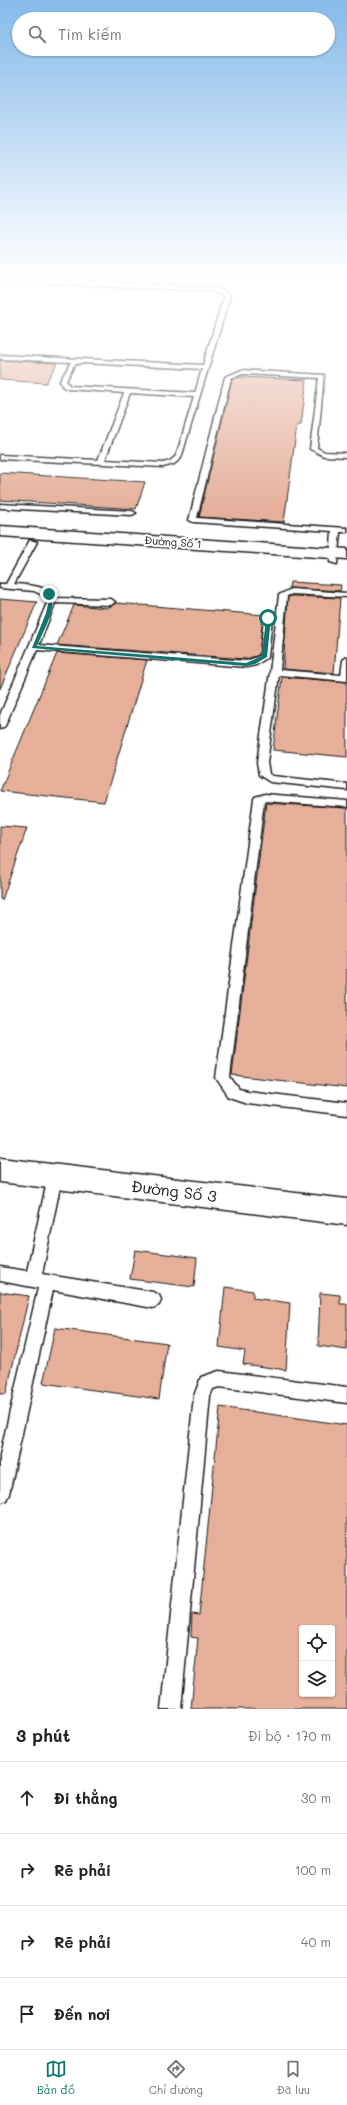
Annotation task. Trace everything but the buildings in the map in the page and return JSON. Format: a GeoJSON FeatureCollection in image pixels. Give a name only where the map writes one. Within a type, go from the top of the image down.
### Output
{"type":"FeatureCollection","features":[{"type":"Feature","properties":{"kind":"street","name":"Đường Số 1"},"geometry":{"type":"LineString","coordinates":[[0,531],[340,558]]}},
{"type":"Feature","properties":{"kind":"street","name":"Đường Số 1"},"geometry":{"type":"LineString","coordinates":[[0,540],[340,558]]}},
{"type":"Feature","properties":{"kind":"street","name":"Đường Số 3"},"geometry":{"type":"LineString","coordinates":[[0,1170],[347,1212]]}},
{"type":"Feature","properties":{"kind":"lane"},"geometry":{"type":"LineString","coordinates":[[0,457],[163,465],[172,463],[179,457],[210,355]]}},
{"type":"Feature","properties":{"kind":"lane"},"geometry":{"type":"LineString","coordinates":[[0,357],[206,367]]}},
{"type":"Feature","properties":{"kind":"lane"},"geometry":{"type":"LineString","coordinates":[[80,361],[72,364],[64,381],[64,385],[69,388],[197,395]]}},
{"type":"Feature","properties":{"kind":"lane"},"geometry":{"type":"LineString","coordinates":[[347,455],[324,454],[313,449],[322,376],[242,372],[231,374],[228,377],[193,520],[347,530]]}},
{"type":"Feature","properties":{"kind":"lane"},"geometry":{"type":"LineString","coordinates":[[101,462],[128,391]]}},
{"type":"Feature","properties":{"kind":"lane"},"geometry":{"type":"LineString","coordinates":[[0,506],[132,513]]}},
{"type":"Feature","properties":{"kind":"lane"},"geometry":{"type":"LineString","coordinates":[[336,529],[340,558]]}},
{"type":"Feature","properties":{"kind":"lane"},"geometry":{"type":"LineString","coordinates":[[0,726],[48,613],[51,600],[49,594],[43,590],[5,586],[32,542]]}},
{"type":"Feature","properties":{"kind":"lane"},"geometry":{"type":"LineString","coordinates":[[347,595],[291,590],[283,595],[275,672],[262,763],[264,775],[270,779],[347,787]]}},
{"type":"Feature","properties":{"kind":"lane"},"geometry":{"type":"LineString","coordinates":[[51,600],[111,602]]}},
{"type":"Feature","properties":{"kind":"lane"},"geometry":{"type":"LineString","coordinates":[[34,647],[246,664],[253,663],[264,657],[268,618]]}},
{"type":"Feature","properties":{"kind":"lane"},"geometry":{"type":"LineString","coordinates":[[275,672],[346,678],[347,660]]}},
{"type":"Feature","properties":{"kind":"lane"},"geometry":{"type":"LineString","coordinates":[[347,804],[265,797],[259,799],[223,1078],[234,1093],[247,1097],[347,1109]]}},
{"type":"Feature","properties":{"kind":"lane"},"geometry":{"type":"LineString","coordinates":[[0,1494],[40,1282],[55,1177]]}},
{"type":"Feature","properties":{"kind":"lane"},"geometry":{"type":"LineString","coordinates":[[0,1274],[153,1300]]}},
{"type":"Feature","properties":{"kind":"lane"},"geometry":{"type":"LineString","coordinates":[[171,1709],[202,1396],[207,1383],[219,1379],[347,1395]]}},
{"type":"Feature","properties":{"kind":"route"},"geometry":{"type":"LineString","coordinates":[[49,594],[51,600],[48,613],[34,647],[246,664],[259,661],[264,657],[268,618]]}}]}
